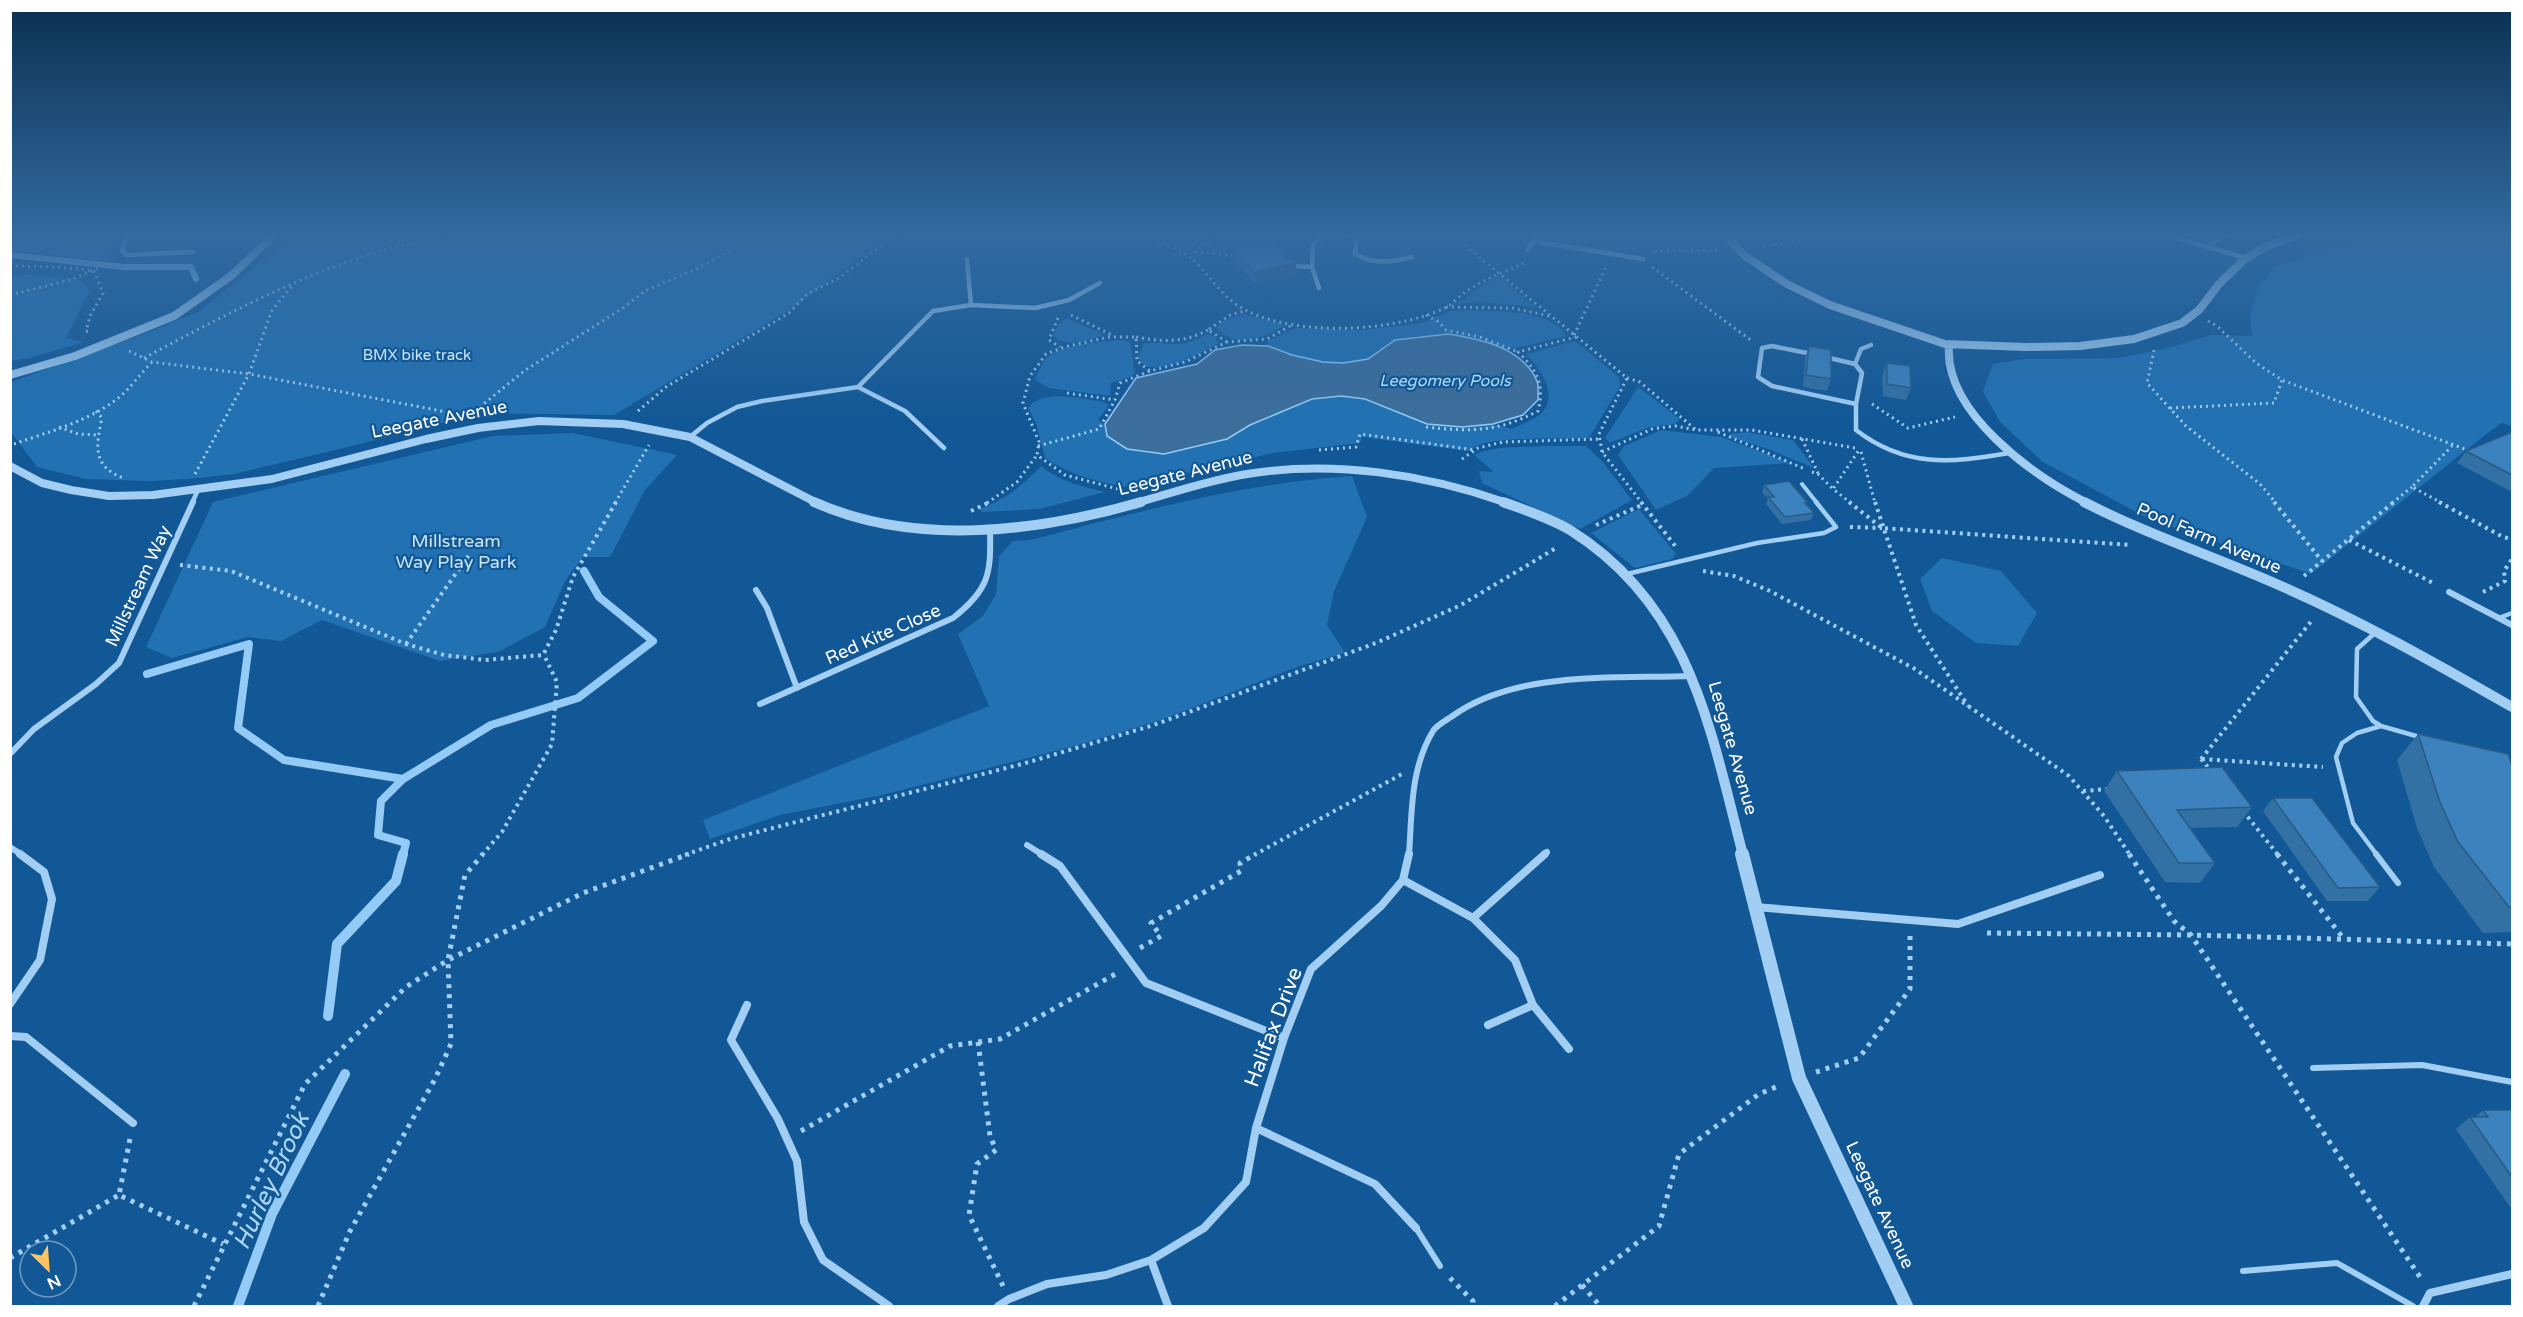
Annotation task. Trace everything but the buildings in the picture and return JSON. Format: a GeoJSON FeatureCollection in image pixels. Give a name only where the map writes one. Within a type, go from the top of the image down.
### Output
{"type":"FeatureCollection","features":[{"type":"Feature","properties":{"kind":"street"},"geometry":{"type":"LineString","coordinates":[[10,375],[75,356],[174,316],[203,295]]}},
{"type":"Feature","properties":{"kind":"street"},"geometry":{"type":"LineString","coordinates":[[970,295],[971,305]]}},
{"type":"Feature","properties":{"kind":"street"},"geometry":{"type":"LineString","coordinates":[[858,387],[933,311],[971,305],[1035,308],[1069,300],[1077,295]]}},
{"type":"Feature","properties":{"kind":"street"},"geometry":{"type":"LineString","coordinates":[[1806,295],[1870,321],[1928,337],[1949,346],[2023,348],[2081,346],[2142,337],[2183,323],[2204,308],[2212,295]]}},
{"type":"Feature","properties":{"kind":"street"},"geometry":{"type":"LineString","coordinates":[[1855,364],[1861,349],[1871,345]]}},
{"type":"Feature","properties":{"kind":"street"},"geometry":{"type":"LineString","coordinates":[[1856,401],[1772,386],[1758,377],[1762,348],[1772,346],[1855,364],[1862,373],[1856,401],[1856,430],[1866,439],[1905,457],[1929,462],[1965,462],[2009,453]]}},
{"type":"Feature","properties":{"kind":"street","name":"Pool Farm Avenue"},"geometry":{"type":"LineString","coordinates":[[1949,346],[1947,357],[1955,384],[1976,417],[2009,453],[2026,467],[2090,506],[2282,586],[2376,632],[2512,707]]}},
{"type":"Feature","properties":{"kind":"street"},"geometry":{"type":"LineString","coordinates":[[690,437],[707,423],[737,407],[762,401],[858,387],[905,411],[944,448]]}},
{"type":"Feature","properties":{"kind":"street","name":"Leegate Avenue"},"geometry":{"type":"LineString","coordinates":[[10,466],[42,483],[109,496],[153,495],[272,479],[426,439],[478,428],[539,422],[623,424],[690,437],[816,503],[858,519],[920,529],[990,529],[1066,520],[1117,510],[1182,490],[1247,474],[1315,468],[1379,471],[1475,492],[1529,511],[1570,531],[1627,574],[1675,639],[1692,676],[1710,727],[1798,1078],[1906,1306]]}},
{"type":"Feature","properties":{"kind":"street","name":"Millstream Way"},"geometry":{"type":"LineString","coordinates":[[10,754],[34,729],[96,684],[119,663],[198,490]]}},
{"type":"Feature","properties":{"kind":"street","name":"Red Kite Close"},"geometry":{"type":"LineString","coordinates":[[760,704],[959,616],[973,601],[990,569],[990,529]]}},
{"type":"Feature","properties":{"kind":"street"},"geometry":{"type":"LineString","coordinates":[[756,590],[767,608],[797,688]]}},
{"type":"Feature","properties":{"kind":"street"},"geometry":{"type":"LineString","coordinates":[[2449,591],[2512,626]]}},
{"type":"Feature","properties":{"kind":"street","name":"Halifax Drive"},"geometry":{"type":"LineString","coordinates":[[998,1306],[1009,1299],[1047,1284],[1106,1275],[1151,1260],[1204,1228],[1246,1182],[1256,1128],[1284,1038],[1311,969],[1382,906],[1403,880],[1409,857],[1415,772],[1434,729],[1463,708],[1507,690],[1538,682],[1692,676]]}},
{"type":"Feature","properties":{"kind":"street"},"geometry":{"type":"LineString","coordinates":[[1027,845],[1060,866],[1146,982],[1284,1038]]}},
{"type":"Feature","properties":{"kind":"street"},"geometry":{"type":"LineString","coordinates":[[10,847],[44,872],[52,899],[40,960],[10,1004]]}},
{"type":"Feature","properties":{"kind":"street"},"geometry":{"type":"LineString","coordinates":[[1473,918],[1547,852]]}},
{"type":"Feature","properties":{"kind":"street"},"geometry":{"type":"LineString","coordinates":[[1754,907],[1958,924],[2100,875]]}},
{"type":"Feature","properties":{"kind":"street"},"geometry":{"type":"LineString","coordinates":[[1403,880],[1473,918],[1515,960],[1533,1005],[1569,1049]]}},
{"type":"Feature","properties":{"kind":"street"},"geometry":{"type":"LineString","coordinates":[[747,1005],[731,1040],[797,1161],[804,1222],[823,1260],[889,1306]]}},
{"type":"Feature","properties":{"kind":"street"},"geometry":{"type":"LineString","coordinates":[[1488,1025],[1533,1005]]}},
{"type":"Feature","properties":{"kind":"street"},"geometry":{"type":"LineString","coordinates":[[10,1036],[26,1037],[133,1123]]}},
{"type":"Feature","properties":{"kind":"street"},"geometry":{"type":"LineString","coordinates":[[1256,1128],[1375,1184],[1416,1228]]}},
{"type":"Feature","properties":{"kind":"street"},"geometry":{"type":"LineString","coordinates":[[1151,1260],[1168,1306]]}},
{"type":"Feature","properties":{"kind":"street"},"geometry":{"type":"LineString","coordinates":[[2423,1306],[2430,1293],[2512,1274]]}},
{"type":"Feature","properties":{"kind":"lane"},"geometry":{"type":"LineString","coordinates":[[1627,574],[1756,543],[1824,533],[1836,527],[1802,484]]}},
{"type":"Feature","properties":{"kind":"lane"},"geometry":{"type":"LineString","coordinates":[[2499,618],[2512,613]]}},
{"type":"Feature","properties":{"kind":"lane"},"geometry":{"type":"LineString","coordinates":[[2376,632],[2357,649],[2356,697],[2373,721],[2381,726],[2427,739]]}},
{"type":"Feature","properties":{"kind":"lane"},"geometry":{"type":"LineString","coordinates":[[2381,726],[2357,733],[2342,743],[2336,757],[2353,823],[2398,883]]}},
{"type":"Feature","properties":{"kind":"lane"},"geometry":{"type":"LineString","coordinates":[[2313,1068],[2422,1065],[2512,1082]]}},
{"type":"Feature","properties":{"kind":"lane"},"geometry":{"type":"LineString","coordinates":[[1416,1228],[1440,1266]]}},
{"type":"Feature","properties":{"kind":"lane"},"geometry":{"type":"LineString","coordinates":[[2243,1271],[2337,1263],[2414,1306]]}},
{"type":"Feature","properties":{"kind":"path"},"geometry":{"type":"LineString","coordinates":[[93,334],[86,331],[90,316],[102,295]]}},
{"type":"Feature","properties":{"kind":"path"},"geometry":{"type":"LineString","coordinates":[[144,358],[267,295]]}},
{"type":"Feature","properties":{"kind":"path"},"geometry":{"type":"LineString","coordinates":[[203,476],[193,477],[249,374],[272,310],[284,295]]}},
{"type":"Feature","properties":{"kind":"path"},"geometry":{"type":"LineString","coordinates":[[469,416],[524,371],[639,295]]}},
{"type":"Feature","properties":{"kind":"path"},"geometry":{"type":"LineString","coordinates":[[623,424],[666,387],[789,313],[806,295]]}},
{"type":"Feature","properties":{"kind":"path"},"geometry":{"type":"LineString","coordinates":[[1226,295],[1245,311],[1275,321],[1350,329],[1388,324],[1425,315],[1446,307],[1461,295]]}},
{"type":"Feature","properties":{"kind":"path"},"geometry":{"type":"LineString","coordinates":[[1526,295],[1627,378],[1640,382],[1697,430]]}},
{"type":"Feature","properties":{"kind":"path"},"geometry":{"type":"LineString","coordinates":[[1518,352],[1575,336],[1594,295]]}},
{"type":"Feature","properties":{"kind":"path"},"geometry":{"type":"LineString","coordinates":[[1689,295],[1762,348]]}},
{"type":"Feature","properties":{"kind":"path"},"geometry":{"type":"LineString","coordinates":[[1446,307],[1512,308],[1552,317]]}},
{"type":"Feature","properties":{"kind":"path"},"geometry":{"type":"LineString","coordinates":[[981,513],[965,513],[1003,496],[1023,475],[1037,455],[1039,442],[1023,403],[1030,376],[1046,354],[1060,348],[1116,337],[1180,342],[1198,336],[1230,315],[1245,311]]}},
{"type":"Feature","properties":{"kind":"path"},"geometry":{"type":"LineString","coordinates":[[1060,348],[1049,340],[1051,330],[1058,317],[1071,314],[1116,337]]}},
{"type":"Feature","properties":{"kind":"path"},"geometry":{"type":"LineString","coordinates":[[2194,314],[2217,326],[2256,363],[2282,380],[2452,446],[2476,453]]}},
{"type":"Feature","properties":{"kind":"path"},"geometry":{"type":"LineString","coordinates":[[1425,315],[1439,322],[1446,330],[1480,337],[1518,352],[1533,365],[1544,394],[1538,411],[1512,424],[1497,428],[1463,431],[1426,427]]}},
{"type":"Feature","properties":{"kind":"path"},"geometry":{"type":"LineString","coordinates":[[1038,447],[1099,429],[1115,400],[1120,383],[1150,371],[1185,362],[1227,342],[1267,339],[1295,323]]}},
{"type":"Feature","properties":{"kind":"path"},"geometry":{"type":"LineString","coordinates":[[1209,330],[1227,342]]}},
{"type":"Feature","properties":{"kind":"path"},"geometry":{"type":"LineString","coordinates":[[1137,337],[1136,358],[1140,366],[1150,371]]}},
{"type":"Feature","properties":{"kind":"path"},"geometry":{"type":"LineString","coordinates":[[2142,337],[2154,348],[2147,383],[2186,426],[2260,484],[2322,561]]}},
{"type":"Feature","properties":{"kind":"path"},"geometry":{"type":"LineString","coordinates":[[127,350],[152,362],[249,374],[458,414]]}},
{"type":"Feature","properties":{"kind":"path"},"geometry":{"type":"LineString","coordinates":[[14,444],[96,411],[127,390],[135,377],[152,362]]}},
{"type":"Feature","properties":{"kind":"path"},"geometry":{"type":"LineString","coordinates":[[1627,378],[1599,434],[1602,452],[1686,559]]}},
{"type":"Feature","properties":{"kind":"path"},"geometry":{"type":"LineString","coordinates":[[2169,408],[2274,403],[2282,380]]}},
{"type":"Feature","properties":{"kind":"path"},"geometry":{"type":"LineString","coordinates":[[1067,393],[1115,400]]}},
{"type":"Feature","properties":{"kind":"path"},"geometry":{"type":"LineString","coordinates":[[1856,401],[1869,402],[1908,428],[1952,417],[1976,417]]}},
{"type":"Feature","properties":{"kind":"path"},"geometry":{"type":"LineString","coordinates":[[96,411],[102,418],[98,435],[103,467],[108,472],[122,478],[133,478]]}},
{"type":"Feature","properties":{"kind":"path"},"geometry":{"type":"LineString","coordinates":[[1602,452],[1652,429],[1675,426],[1697,430],[1752,430],[1860,449]]}},
{"type":"Feature","properties":{"kind":"path"},"geometry":{"type":"LineString","coordinates":[[59,427],[78,434],[98,435]]}},
{"type":"Feature","properties":{"kind":"path"},"geometry":{"type":"LineString","coordinates":[[1715,430],[1818,474]]}},
{"type":"Feature","properties":{"kind":"path"},"geometry":{"type":"LineString","coordinates":[[1315,450],[1356,447],[1360,434],[1475,450]]}},
{"type":"Feature","properties":{"kind":"path"},"geometry":{"type":"LineString","coordinates":[[543,654],[556,630],[573,577],[652,439]]}},
{"type":"Feature","properties":{"kind":"path"},"geometry":{"type":"LineString","coordinates":[[1462,459],[1480,447],[1507,443],[1584,443],[1600,439]]}},
{"type":"Feature","properties":{"kind":"path"},"geometry":{"type":"LineString","coordinates":[[1802,439],[1818,474],[1882,528]]}},
{"type":"Feature","properties":{"kind":"path"},"geometry":{"type":"LineString","coordinates":[[2304,576],[2412,487],[2452,446]]}},
{"type":"Feature","properties":{"kind":"path"},"geometry":{"type":"LineString","coordinates":[[1833,489],[1860,449]]}},
{"type":"Feature","properties":{"kind":"path"},"geometry":{"type":"LineString","coordinates":[[1860,449],[1882,528],[1916,625],[1970,708]]}},
{"type":"Feature","properties":{"kind":"path"},"geometry":{"type":"LineString","coordinates":[[1037,455],[1054,471],[1086,483],[1129,491]]}},
{"type":"Feature","properties":{"kind":"path"},"geometry":{"type":"LineString","coordinates":[[2412,487],[2503,537],[2512,539]]}},
{"type":"Feature","properties":{"kind":"path"},"geometry":{"type":"LineString","coordinates":[[1596,525],[1642,505]]}},
{"type":"Feature","properties":{"kind":"path"},"geometry":{"type":"LineString","coordinates":[[1836,527],[1882,528],[2134,546],[2154,533]]}},
{"type":"Feature","properties":{"kind":"path"},"geometry":{"type":"LineString","coordinates":[[2348,540],[2449,591]]}},
{"type":"Feature","properties":{"kind":"path"},"geometry":{"type":"LineString","coordinates":[[194,1306],[305,1084],[406,987],[448,960],[584,893],[730,839],[1022,764],[1152,726],[1376,643],[1461,605],[1556,548]]}},
{"type":"Feature","properties":{"kind":"path"},"geometry":{"type":"LineString","coordinates":[[406,644],[469,555]]}},
{"type":"Feature","properties":{"kind":"path"},"geometry":{"type":"LineString","coordinates":[[2465,600],[2505,581],[2504,571],[2512,559]]}},
{"type":"Feature","properties":{"kind":"path"},"geometry":{"type":"LineString","coordinates":[[1674,562],[1707,573],[1734,576],[1770,591],[1915,669],[2069,776],[2104,816],[2174,921],[2191,934],[2430,1293]]}},
{"type":"Feature","properties":{"kind":"path"},"geometry":{"type":"LineString","coordinates":[[164,564],[231,571],[406,644],[444,655],[485,660],[543,654]]}},
{"type":"Feature","properties":{"kind":"path"},"geometry":{"type":"LineString","coordinates":[[2201,759],[2324,607]]}},
{"type":"Feature","properties":{"kind":"path"},"geometry":{"type":"LineString","coordinates":[[318,1306],[350,1231],[435,1079],[451,1044],[448,960],[465,875],[502,832],[552,744],[557,682],[543,654]]}},
{"type":"Feature","properties":{"kind":"path"},"geometry":{"type":"LineString","coordinates":[[2201,759],[2339,768]]}},
{"type":"Feature","properties":{"kind":"path"},"geometry":{"type":"LineString","coordinates":[[2201,759],[2217,778]]}},
{"type":"Feature","properties":{"kind":"path"},"geometry":{"type":"LineString","coordinates":[[1126,956],[1161,936],[1151,923],[1241,872],[1240,862],[1402,774],[1415,772]]}},
{"type":"Feature","properties":{"kind":"path"},"geometry":{"type":"LineString","coordinates":[[2082,791],[2116,788]]}},
{"type":"Feature","properties":{"kind":"path"},"geometry":{"type":"LineString","coordinates":[[2238,805],[2344,939]]}},
{"type":"Feature","properties":{"kind":"path"},"geometry":{"type":"LineString","coordinates":[[1555,1306],[1659,1226],[1679,1154],[1759,1094],[1798,1078],[1859,1058],[1910,989],[1910,933],[1922,933]]}},
{"type":"Feature","properties":{"kind":"path"},"geometry":{"type":"LineString","coordinates":[[1980,933],[2191,934],[2512,944]]}},
{"type":"Feature","properties":{"kind":"path"},"geometry":{"type":"LineString","coordinates":[[787,1139],[950,1046],[1000,1039],[1133,965]]}},
{"type":"Feature","properties":{"kind":"path"},"geometry":{"type":"LineString","coordinates":[[978,1042],[990,1136],[996,1150],[977,1164],[969,1215],[1009,1299]]}},
{"type":"Feature","properties":{"kind":"path"},"geometry":{"type":"LineString","coordinates":[[10,1258],[118,1195],[133,1123]]}},
{"type":"Feature","properties":{"kind":"path"},"geometry":{"type":"LineString","coordinates":[[118,1195],[223,1244]]}},
{"type":"Feature","properties":{"kind":"path"},"geometry":{"type":"LineString","coordinates":[[1440,1266],[1473,1301],[1473,1306]]}},
{"type":"Feature","properties":{"kind":"path"},"geometry":{"type":"LineString","coordinates":[[1582,1285],[1600,1306]]}},
{"type":"Feature","properties":{"kind":"green space"},"geometry":{"type":"Polygon","coordinates":[[[11,295],[87,295],[66,338],[83,342],[30,358],[11,361],[11,295]]]}},
{"type":"Feature","properties":{"kind":"green space","name":"BMX bike track"},"geometry":{"type":"Polygon","coordinates":[[[219,295],[809,295],[794,307],[614,415],[481,413],[234,474],[189,479],[148,481],[86,479],[37,467],[11,432],[11,382],[198,312],[219,295]]]}},
{"type":"Feature","properties":{"kind":"green space"},"geometry":{"type":"Polygon","coordinates":[[[1468,295],[1522,295],[1536,307],[1479,302],[1456,304],[1468,295]]]}},
{"type":"Feature","properties":{"kind":"green space"},"geometry":{"type":"Polygon","coordinates":[[[2256,295],[2512,295],[2512,426],[2502,423],[2485,435],[2311,574],[2149,519],[2043,462],[2000,422],[1983,391],[1993,364],[2024,359],[2118,358],[2164,349],[2211,335],[2252,336],[2250,316],[2256,295]]]}},
{"type":"Feature","properties":{"kind":"green space"},"geometry":{"type":"Polygon","coordinates":[[[1450,311],[1502,311],[1534,316],[1548,320],[1559,327],[1566,336],[1508,350],[1477,339],[1448,334],[1418,336],[1395,340],[1368,359],[1343,363],[1323,362],[1292,355],[1268,346],[1268,341],[1296,328],[1364,330],[1421,323],[1450,311]]]}},
{"type":"Feature","properties":{"kind":"green space"},"geometry":{"type":"Polygon","coordinates":[[[1243,314],[1285,325],[1250,340],[1232,338],[1216,328],[1223,321],[1243,314]]]}},
{"type":"Feature","properties":{"kind":"green space"},"geometry":{"type":"Polygon","coordinates":[[[1067,318],[1104,335],[1077,342],[1064,342],[1053,335],[1059,324],[1067,318]]]}},
{"type":"Feature","properties":{"kind":"green space"},"geometry":{"type":"Polygon","coordinates":[[[1208,334],[1215,337],[1219,343],[1177,363],[1155,367],[1145,365],[1138,359],[1143,344],[1183,344],[1208,334]]]}},
{"type":"Feature","properties":{"kind":"green space"},"geometry":{"type":"Polygon","coordinates":[[[1120,340],[1130,342],[1135,373],[1111,383],[1110,396],[1049,388],[1035,380],[1046,359],[1060,350],[1081,344],[1120,340]]]}},
{"type":"Feature","properties":{"kind":"green space"},"geometry":{"type":"Polygon","coordinates":[[[1575,341],[1619,377],[1620,386],[1589,438],[1507,440],[1491,442],[1469,451],[1362,437],[1360,443],[1273,453],[1126,487],[1084,477],[1045,458],[1036,423],[1028,408],[1043,398],[1064,396],[1085,399],[1109,405],[1098,420],[1105,424],[1108,437],[1227,439],[1287,407],[1312,399],[1341,396],[1365,399],[1389,408],[1462,427],[1493,424],[1512,429],[1538,416],[1545,409],[1548,401],[1548,392],[1542,375],[1526,354],[1575,341]]]}},
{"type":"Feature","properties":{"kind":"green space"},"geometry":{"type":"Polygon","coordinates":[[[1638,387],[1680,419],[1675,424],[1650,427],[1609,442],[1605,438],[1638,387]]]}},
{"type":"Feature","properties":{"kind":"green space"},"geometry":{"type":"Polygon","coordinates":[[[1661,430],[1721,437],[1791,463],[1714,468],[1687,496],[1656,510],[1618,455],[1624,446],[1661,430]]]}},
{"type":"Feature","properties":{"kind":"green space"},"geometry":{"type":"Polygon","coordinates":[[[1747,432],[1793,440],[1814,468],[1768,449],[1729,437],[1730,434],[1747,432]]]}},
{"type":"Feature","properties":{"kind":"green space","name":"Millstream Way Play Park"},"geometry":{"type":"Polygon","coordinates":[[[573,433],[677,455],[645,490],[610,557],[583,557],[565,581],[545,627],[498,652],[440,661],[322,620],[281,641],[248,637],[172,658],[146,647],[213,502],[493,436],[573,433]]]}},
{"type":"Feature","properties":{"kind":"green space"},"geometry":{"type":"Polygon","coordinates":[[[1586,446],[1602,461],[1632,500],[1580,529],[1482,483],[1479,471],[1494,472],[1474,455],[1499,448],[1586,446]]]}},
{"type":"Feature","properties":{"kind":"green space"},"geometry":{"type":"Polygon","coordinates":[[[1041,466],[1064,480],[1105,492],[1040,509],[982,512],[980,509],[1013,491],[1041,466]]]}},
{"type":"Feature","properties":{"kind":"green space"},"geometry":{"type":"Polygon","coordinates":[[[1352,476],[1367,517],[1334,591],[1327,625],[1345,653],[1297,667],[1161,720],[1075,746],[882,795],[780,815],[710,839],[703,820],[989,706],[958,634],[983,616],[996,594],[999,556],[1013,541],[1031,540],[1150,509],[1230,492],[1352,476]]]}},
{"type":"Feature","properties":{"kind":"green space"},"geometry":{"type":"Polygon","coordinates":[[[1639,509],[1676,554],[1672,559],[1635,568],[1591,533],[1639,509]]]}},
{"type":"Feature","properties":{"kind":"green space"},"geometry":{"type":"Polygon","coordinates":[[[1942,558],[2001,571],[2037,613],[2018,646],[1976,643],[1932,611],[1920,579],[1942,558]]]}},
{"type":"Feature","properties":{"kind":"water","name":"Leegomery Pools"},"geometry":{"type":"Polygon","coordinates":[[[1448,334],[1486,342],[1521,360],[1537,381],[1538,400],[1523,415],[1493,424],[1462,427],[1427,424],[1365,399],[1341,396],[1312,399],[1250,425],[1227,439],[1164,454],[1127,449],[1107,436],[1105,424],[1136,378],[1197,364],[1215,350],[1242,345],[1268,346],[1292,355],[1323,362],[1343,363],[1368,359],[1395,340],[1448,334]]]}},
{"type":"Feature","properties":{"kind":"waterway","name":"Hurley Brook"},"geometry":{"type":"LineString","coordinates":[[403,779],[491,725],[578,698],[653,641],[599,597],[584,571]]}},
{"type":"Feature","properties":{"kind":"waterway","name":"Hurley Brook"},"geometry":{"type":"LineString","coordinates":[[147,674],[249,644],[238,728],[284,760],[403,779]]}},
{"type":"Feature","properties":{"kind":"waterway","name":"Hurley Brook"},"geometry":{"type":"LineString","coordinates":[[403,779],[381,801],[378,835],[406,843],[403,855]]}},
{"type":"Feature","properties":{"kind":"waterway","name":"Hurley Brook"},"geometry":{"type":"LineString","coordinates":[[328,1016],[337,944],[396,881],[403,854]]}},
{"type":"Feature","properties":{"kind":"waterway","name":"Hurley Brook"},"geometry":{"type":"LineString","coordinates":[[238,1306],[272,1214],[345,1074]]}}]}
